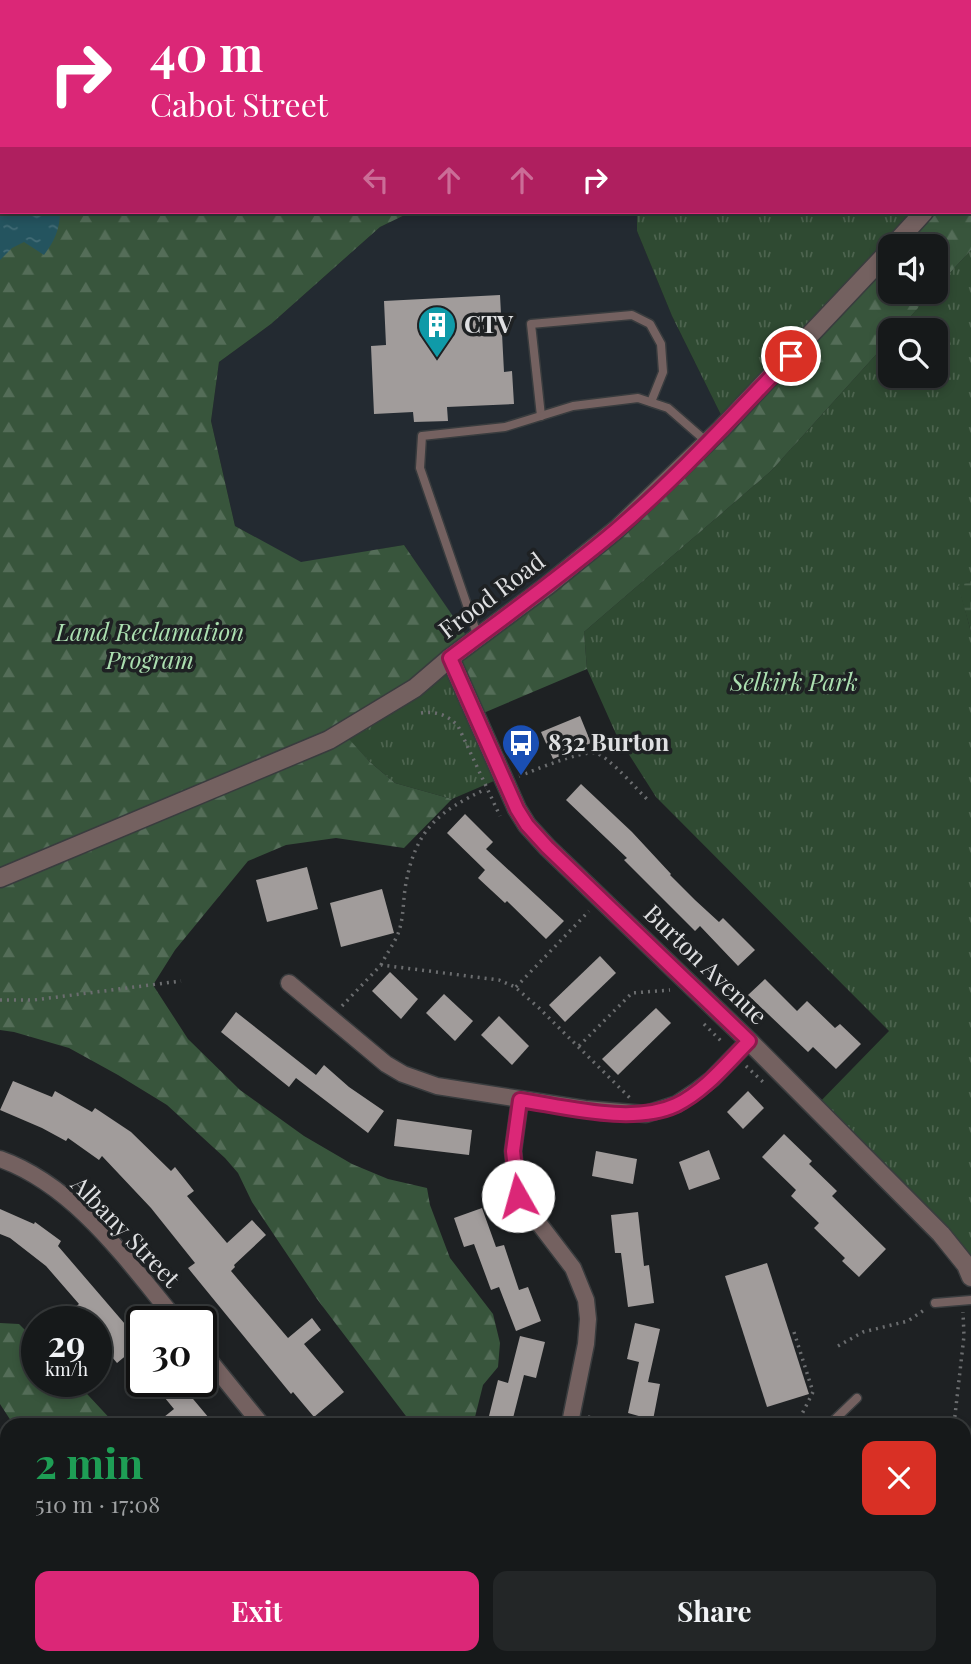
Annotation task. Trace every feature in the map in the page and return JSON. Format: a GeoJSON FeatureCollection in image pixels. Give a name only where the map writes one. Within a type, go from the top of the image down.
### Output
{"type":"FeatureCollection","features":[{"type":"Feature","properties":{"kind":"street","name":"Frood Road"},"geometry":{"type":"LineString","coordinates":[[904,234],[922,214]]}},
{"type":"Feature","properties":{"kind":"street","name":"Frood Road"},"geometry":{"type":"LineString","coordinates":[[0,878],[329,740],[415,688],[617,529],[707,442],[878,263]]}},
{"type":"Feature","properties":{"kind":"street","name":"Burton Avenue"},"geometry":{"type":"LineString","coordinates":[[450,658],[504,781],[527,825],[749,1041],[941,1234],[967,1265],[971,1277]]}},
{"type":"Feature","properties":{"kind":"street"},"geometry":{"type":"LineString","coordinates":[[289,983],[386,1064],[403,1074],[436,1086],[585,1109],[646,1114],[677,1104],[712,1079],[749,1041]]}},
{"type":"Feature","properties":{"kind":"street"},"geometry":{"type":"LineString","coordinates":[[520,1100],[513,1151],[518,1196],[573,1268],[586,1300],[586,1344],[571,1418]]}},
{"type":"Feature","properties":{"kind":"street","name":"Albany Street"},"geometry":{"type":"LineString","coordinates":[[0,1158],[32,1174],[64,1196],[114,1245],[165,1306]]}},
{"type":"Feature","properties":{"kind":"street"},"geometry":{"type":"LineString","coordinates":[[217,1370],[256,1418]]}},
{"type":"Feature","properties":{"kind":"lane"},"geometry":{"type":"LineString","coordinates":[[541,416],[531,324],[632,315],[650,324],[662,344],[663,372],[651,402]]}},
{"type":"Feature","properties":{"kind":"lane"},"geometry":{"type":"LineString","coordinates":[[478,637],[420,468],[422,436],[505,427],[573,406],[638,398],[668,408],[707,442]]}},
{"type":"Feature","properties":{"kind":"lane"},"geometry":{"type":"LineString","coordinates":[[934,1303],[971,1300]]}},
{"type":"Feature","properties":{"kind":"lane"},"geometry":{"type":"LineString","coordinates":[[836,1418],[857,1398]]}},
{"type":"Feature","properties":{"kind":"path"},"geometry":{"type":"LineString","coordinates":[[504,781],[579,755],[595,753],[604,758],[649,801]]}},
{"type":"Feature","properties":{"kind":"path"},"geometry":{"type":"LineString","coordinates":[[331,1018],[380,965],[399,931],[406,881],[416,844],[431,824],[453,804],[486,789]]}},
{"type":"Feature","properties":{"kind":"path"},"geometry":{"type":"LineString","coordinates":[[515,987],[589,911]]}},
{"type":"Feature","properties":{"kind":"path"},"geometry":{"type":"LineString","coordinates":[[380,965],[485,977],[515,987],[579,1046],[646,1114]]}},
{"type":"Feature","properties":{"kind":"path"},"geometry":{"type":"LineString","coordinates":[[0,1000],[34,1000],[181,981]]}},
{"type":"Feature","properties":{"kind":"path"},"geometry":{"type":"LineString","coordinates":[[579,1046],[632,993],[670,990]]}},
{"type":"Feature","properties":{"kind":"path"},"geometry":{"type":"LineString","coordinates":[[838,1346],[863,1332],[908,1321],[934,1303]]}},
{"type":"Feature","properties":{"kind":"path"},"geometry":{"type":"LineString","coordinates":[[794,1332],[813,1392],[800,1418]]}},
{"type":"Feature","properties":{"kind":"shaded area"},"geometry":{"type":"Polygon","coordinates":[[[407,214],[637,214],[637,231],[672,316],[725,423],[680,467],[470,642],[404,545],[301,563],[235,526],[211,421],[219,362],[271,324],[380,227],[407,214]]]}},
{"type":"Feature","properties":{"kind":"green space","name":"Land Reclamation Program"},"geometry":{"type":"Polygon","coordinates":[[[0,214],[407,214],[380,227],[271,324],[219,362],[211,421],[235,526],[301,562],[404,545],[470,641],[617,528],[878,260],[878,304],[922,304],[909,318],[878,318],[878,352],[771,471],[584,632],[587,669],[474,717],[448,657],[336,725],[370,762],[395,783],[452,799],[404,848],[336,838],[286,845],[248,861],[175,950],[153,985],[188,1039],[240,1090],[304,1136],[352,1164],[388,1179],[427,1188],[430,1205],[450,1258],[493,1314],[500,1343],[498,1367],[483,1385],[475,1418],[407,1418],[317,1299],[252,1202],[238,1173],[225,1158],[167,1105],[118,1075],[69,1048],[0,1030],[0,214]]]}},
{"type":"Feature","properties":{"kind":"green space"},"geometry":{"type":"Polygon","coordinates":[[[637,214],[920,214],[901,234],[878,234],[878,259],[725,423],[672,316],[637,231],[637,214]]]}},
{"type":"Feature","properties":{"kind":"green space"},"geometry":{"type":"Polygon","coordinates":[[[920,214],[971,214],[971,250],[948,275],[948,234],[903,234],[920,214]]]}},
{"type":"Feature","properties":{"kind":"green space","name":"Selkirk Park"},"geometry":{"type":"Polygon","coordinates":[[[971,250],[971,581],[959,587],[971,632],[971,1280],[965,1265],[814,1108],[889,1031],[656,797],[616,734],[587,669],[584,632],[771,471],[878,352],[878,388],[948,388],[948,318],[909,318],[922,304],[948,304],[948,275],[971,250]]]}},
{"type":"Feature","properties":{"kind":"green space"},"geometry":{"type":"Polygon","coordinates":[[[971,581],[971,632],[958,586],[971,581]]]}},
{"type":"Feature","properties":{"kind":"green space"},"geometry":{"type":"Polygon","coordinates":[[[448,657],[501,778],[452,799],[395,783],[370,762],[335,725],[448,657]]]}},
{"type":"Feature","properties":{"kind":"green space"},"geometry":{"type":"Polygon","coordinates":[[[0,1323],[21,1326],[21,1397],[90,1397],[109,1418],[9,1418],[0,1404],[0,1323]]]}},
{"type":"Feature","properties":{"kind":"water"},"geometry":{"type":"Polygon","coordinates":[[[0,214],[60,214],[56,235],[44,255],[24,242],[12,248],[0,260],[0,214]]]}},
{"type":"Feature","properties":{"kind":"building","name":"CTV"},"geometry":{"type":"Polygon","coordinates":[[[500,295],[504,372],[512,371],[514,404],[447,407],[448,421],[414,422],[413,412],[374,414],[371,346],[386,345],[384,301],[500,295]]]}},
{"type":"Feature","properties":{"kind":"building"},"geometry":{"type":"Polygon","coordinates":[[[580,716],[591,743],[553,759],[541,732],[580,716]]]}},
{"type":"Feature","properties":{"kind":"building"},"geometry":{"type":"Polygon","coordinates":[[[581,784],[632,832],[695,900],[719,922],[723,918],[755,950],[738,966],[700,926],[695,931],[624,860],[627,858],[566,800],[581,784]]]}},
{"type":"Feature","properties":{"kind":"building"},"geometry":{"type":"Polygon","coordinates":[[[465,814],[493,842],[486,849],[564,921],[546,939],[507,901],[505,903],[478,878],[485,870],[447,833],[465,814]]]}},
{"type":"Feature","properties":{"kind":"building"},"geometry":{"type":"Polygon","coordinates":[[[307,867],[318,909],[267,922],[256,880],[307,867]]]}},
{"type":"Feature","properties":{"kind":"building"},"geometry":{"type":"Polygon","coordinates":[[[382,889],[394,933],[341,947],[330,903],[382,889]]]}},
{"type":"Feature","properties":{"kind":"building"},"geometry":{"type":"Polygon","coordinates":[[[600,956],[616,973],[565,1022],[549,1005],[600,956]]]}},
{"type":"Feature","properties":{"kind":"building"},"geometry":{"type":"Polygon","coordinates":[[[390,972],[418,999],[401,1019],[372,991],[390,972]]]}},
{"type":"Feature","properties":{"kind":"building"},"geometry":{"type":"Polygon","coordinates":[[[765,979],[797,1011],[807,1001],[835,1028],[840,1024],[861,1044],[836,1069],[813,1047],[808,1052],[748,995],[765,979]]]}},
{"type":"Feature","properties":{"kind":"building"},"geometry":{"type":"Polygon","coordinates":[[[444,994],[473,1021],[455,1041],[426,1013],[444,994]]]}},
{"type":"Feature","properties":{"kind":"building"},"geometry":{"type":"Polygon","coordinates":[[[656,1008],[671,1023],[618,1075],[602,1059],[656,1008]]]}},
{"type":"Feature","properties":{"kind":"building"},"geometry":{"type":"Polygon","coordinates":[[[236,1012],[316,1075],[324,1065],[349,1087],[384,1111],[368,1133],[296,1078],[289,1087],[221,1032],[236,1012]]]}},
{"type":"Feature","properties":{"kind":"building"},"geometry":{"type":"Polygon","coordinates":[[[499,1016],[529,1046],[512,1065],[481,1035],[499,1016]]]}},
{"type":"Feature","properties":{"kind":"building"},"geometry":{"type":"Polygon","coordinates":[[[13,1081],[52,1097],[55,1091],[92,1112],[95,1108],[131,1132],[171,1171],[175,1167],[194,1191],[187,1196],[227,1243],[252,1220],[266,1235],[231,1271],[288,1338],[312,1318],[321,1330],[304,1344],[344,1392],[314,1417],[293,1392],[291,1394],[188,1268],[195,1263],[151,1208],[102,1156],[99,1160],[68,1138],[66,1141],[0,1110],[13,1081]]]}},
{"type":"Feature","properties":{"kind":"building"},"geometry":{"type":"Polygon","coordinates":[[[748,1091],[764,1108],[743,1129],[727,1112],[748,1091]]]}},
{"type":"Feature","properties":{"kind":"building"},"geometry":{"type":"Polygon","coordinates":[[[397,1119],[472,1130],[469,1155],[394,1146],[397,1119]]]}},
{"type":"Feature","properties":{"kind":"building"},"geometry":{"type":"Polygon","coordinates":[[[784,1134],[812,1161],[809,1164],[837,1191],[832,1196],[886,1249],[859,1277],[842,1261],[845,1258],[814,1228],[819,1223],[791,1196],[796,1190],[762,1157],[784,1134]]]}},
{"type":"Feature","properties":{"kind":"building"},"geometry":{"type":"Polygon","coordinates":[[[709,1150],[720,1179],[689,1190],[679,1162],[709,1150]]]}},
{"type":"Feature","properties":{"kind":"building"},"geometry":{"type":"Polygon","coordinates":[[[596,1151],[637,1159],[633,1184],[592,1176],[596,1151]]]}},
{"type":"Feature","properties":{"kind":"building"},"geometry":{"type":"Polygon","coordinates":[[[482,1208],[496,1247],[504,1245],[519,1290],[528,1287],[541,1321],[516,1331],[499,1287],[491,1290],[474,1244],[464,1247],[454,1218],[482,1208]]]}},
{"type":"Feature","properties":{"kind":"building"},"geometry":{"type":"Polygon","coordinates":[[[0,1209],[34,1224],[35,1222],[61,1241],[58,1246],[110,1306],[76,1306],[79,1304],[46,1266],[10,1238],[0,1234],[0,1209]]]}},
{"type":"Feature","properties":{"kind":"building"},"geometry":{"type":"Polygon","coordinates":[[[638,1212],[644,1266],[649,1265],[654,1303],[628,1307],[621,1253],[615,1253],[611,1215],[638,1212]]]}},
{"type":"Feature","properties":{"kind":"building"},"geometry":{"type":"Polygon","coordinates":[[[767,1263],[809,1394],[767,1407],[725,1276],[767,1263]]]}},
{"type":"Feature","properties":{"kind":"building"},"geometry":{"type":"Polygon","coordinates":[[[112,1309],[126,1323],[126,1356],[117,1363],[112,1357],[112,1309]]]}},
{"type":"Feature","properties":{"kind":"building"},"geometry":{"type":"Polygon","coordinates":[[[635,1323],[660,1329],[648,1382],[660,1384],[653,1418],[628,1413],[639,1362],[627,1359],[635,1323]]]}},
{"type":"Feature","properties":{"kind":"building"},"geometry":{"type":"Polygon","coordinates":[[[520,1336],[545,1342],[536,1378],[524,1375],[513,1418],[489,1416],[498,1380],[508,1383],[520,1336]]]}},
{"type":"Feature","properties":{"kind":"building"},"geometry":{"type":"Polygon","coordinates":[[[164,1397],[191,1397],[209,1418],[165,1418],[174,1409],[164,1397]]]}},
{"type":"Feature","properties":{"kind":"place","name":"CTV"},"geometry":{"type":"Point","coordinates":[437,359]}},
{"type":"Feature","properties":{"kind":"place","name":"832 Burton"},"geometry":{"type":"Point","coordinates":[521,777]}},
{"type":"Feature","properties":{"kind":"route"},"geometry":{"type":"LineString","coordinates":[[518,1196],[513,1151],[520,1100],[646,1114],[677,1104],[695,1092],[712,1079],[749,1041],[527,825],[504,781],[450,658],[548,585],[617,529],[683,467],[791,356]]}}]}
